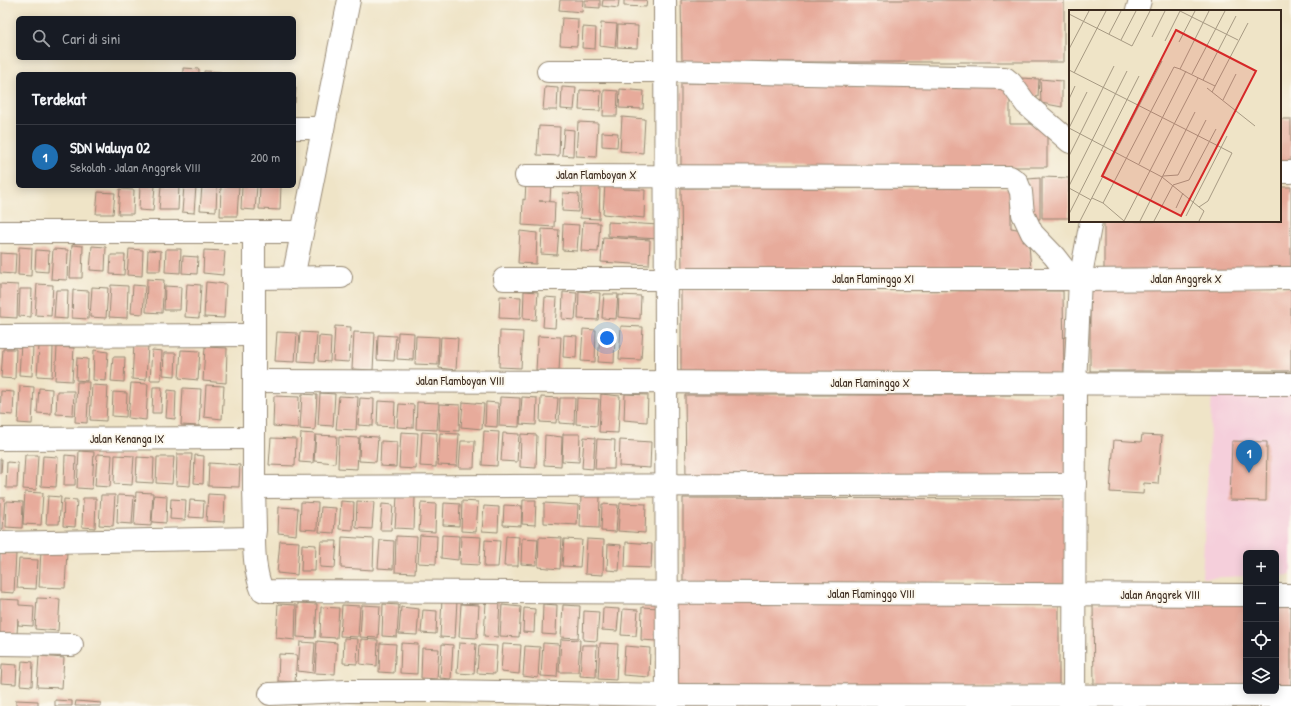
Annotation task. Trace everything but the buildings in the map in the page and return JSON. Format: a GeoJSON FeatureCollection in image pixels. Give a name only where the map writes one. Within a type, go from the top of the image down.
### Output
{"type":"FeatureCollection","features":[{"type":"Feature","properties":{"kind":"street"},"geometry":{"type":"LineString","coordinates":[[293,278],[349,0]]}},
{"type":"Feature","properties":{"kind":"street"},"geometry":{"type":"LineString","coordinates":[[665,0],[667,701]]}},
{"type":"Feature","properties":{"kind":"street"},"geometry":{"type":"LineString","coordinates":[[1137,10],[1140,0]]}},
{"type":"Feature","properties":{"kind":"street"},"geometry":{"type":"LineString","coordinates":[[548,70],[1004,78],[1011,83],[1026,104],[1069,141]]}},
{"type":"Feature","properties":{"kind":"street"},"geometry":{"type":"LineString","coordinates":[[296,128],[323,128]]}},
{"type":"Feature","properties":{"kind":"street","name":"Jalan Flamboyan X"},"geometry":{"type":"LineString","coordinates":[[526,176],[665,175],[1010,177],[1017,182],[1022,192],[1023,214],[1032,233],[1076,279]]}},
{"type":"Feature","properties":{"kind":"street"},"geometry":{"type":"LineString","coordinates":[[1074,701],[1076,279],[1091,222]]}},
{"type":"Feature","properties":{"kind":"street"},"geometry":{"type":"LineString","coordinates":[[0,232],[302,232]]}},
{"type":"Feature","properties":{"kind":"street"},"geometry":{"type":"LineString","coordinates":[[0,542],[254,538],[254,232]]}},
{"type":"Feature","properties":{"kind":"street"},"geometry":{"type":"LineString","coordinates":[[254,278],[341,277]]}},
{"type":"Feature","properties":{"kind":"street","name":"Jalan Anggrek X"},"geometry":{"type":"LineString","coordinates":[[1076,279],[1291,278]]}},
{"type":"Feature","properties":{"kind":"street","name":"Jalan Flaminggo XI"},"geometry":{"type":"LineString","coordinates":[[504,279],[1076,279]]}},
{"type":"Feature","properties":{"kind":"street"},"geometry":{"type":"LineString","coordinates":[[0,336],[254,334]]}},
{"type":"Feature","properties":{"kind":"street","name":"Jalan Flamboyan VIII"},"geometry":{"type":"LineString","coordinates":[[254,381],[666,382]]}},
{"type":"Feature","properties":{"kind":"street","name":"Jalan Flaminggo X"},"geometry":{"type":"LineString","coordinates":[[666,382],[1291,384]]}},
{"type":"Feature","properties":{"kind":"street","name":"Jalan Kenanga IX"},"geometry":{"type":"LineString","coordinates":[[0,439],[254,438]]}},
{"type":"Feature","properties":{"kind":"street"},"geometry":{"type":"LineString","coordinates":[[254,486],[1075,484]]}},
{"type":"Feature","properties":{"kind":"street","name":"Jalan Flaminggo VIII"},"geometry":{"type":"LineString","coordinates":[[254,538],[254,560],[258,580],[262,590],[264,591],[1075,594]]}},
{"type":"Feature","properties":{"kind":"street","name":"Jalan Anggrek VIII"},"geometry":{"type":"LineString","coordinates":[[1075,594],[1243,595]]}},
{"type":"Feature","properties":{"kind":"street"},"geometry":{"type":"LineString","coordinates":[[1279,595],[1291,595]]}},
{"type":"Feature","properties":{"kind":"street"},"geometry":{"type":"LineString","coordinates":[[0,644],[72,646]]}},
{"type":"Feature","properties":{"kind":"street"},"geometry":{"type":"LineString","coordinates":[[270,694],[348,691],[442,691],[667,701],[1074,701],[1291,696]]}},
{"type":"Feature","properties":{"kind":"shaded area"},"geometry":{"type":"Polygon","coordinates":[[[1212,392],[1291,393],[1291,575],[1279,576],[1279,550],[1243,550],[1243,576],[1202,578],[1212,392]]]}},
{"type":"Feature","properties":{"kind":"place","name":"SDN Waluya 02"},"geometry":{"type":"Point","coordinates":[1249,473]}}]}
